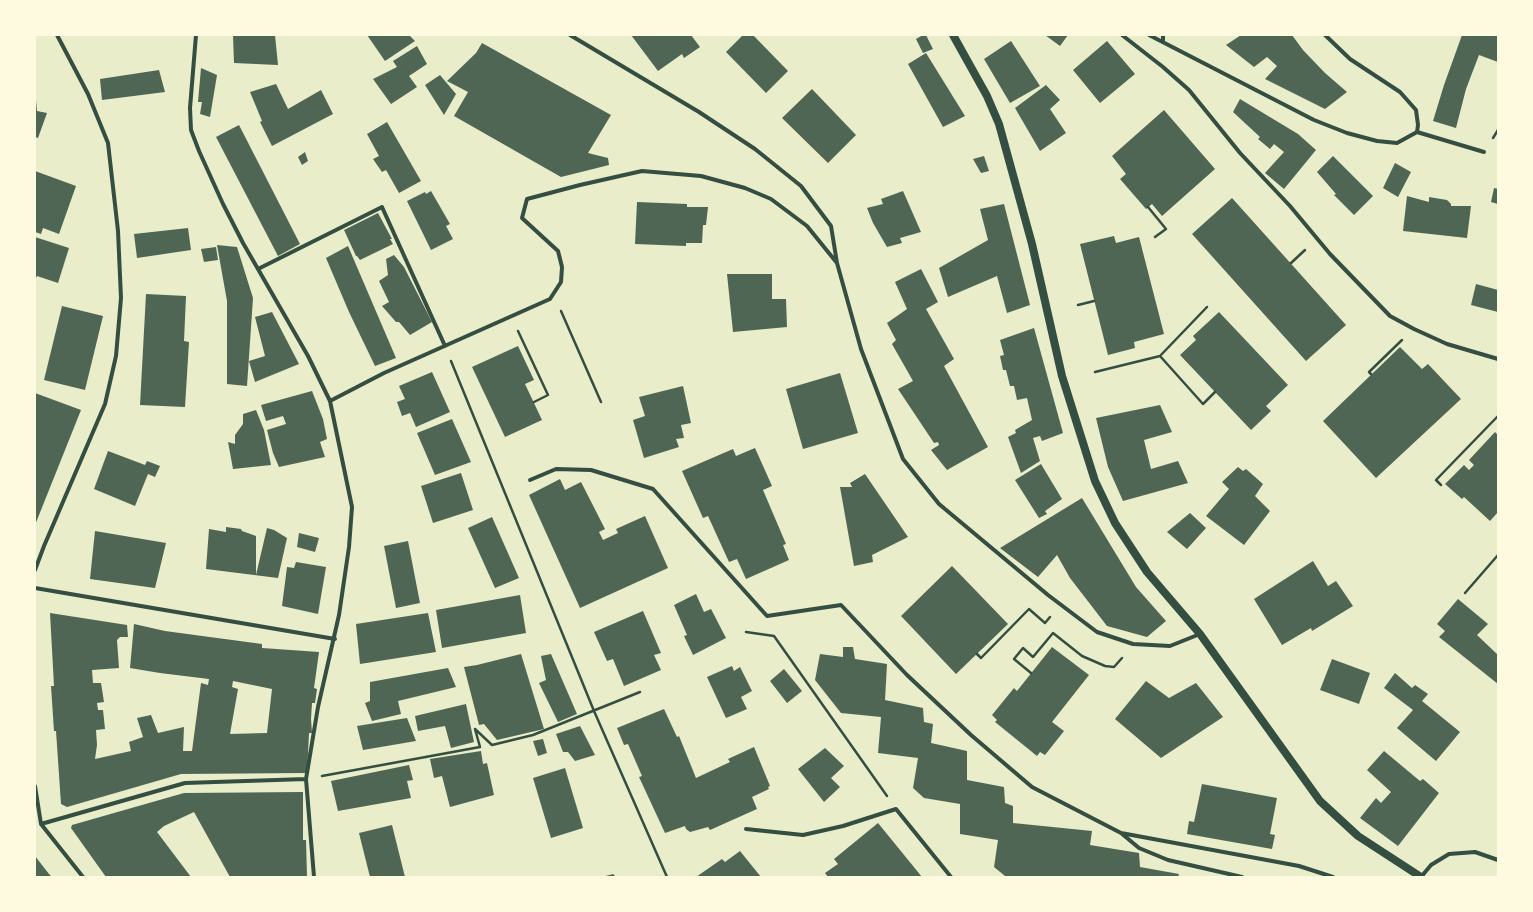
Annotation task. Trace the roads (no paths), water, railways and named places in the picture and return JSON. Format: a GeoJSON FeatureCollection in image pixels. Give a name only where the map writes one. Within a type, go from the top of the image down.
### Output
{"type":"FeatureCollection","features":[{"type":"Feature","properties":{"kind":"main road"},"geometry":{"type":"LineString","coordinates":[[954,35],[987,96],[998,124],[1032,244],[1062,376],[1095,481],[1115,523],[1147,572],[1200,634],[1320,801],[1358,836],[1421,877]]}},
{"type":"Feature","properties":{"kind":"street"},"geometry":{"type":"LineString","coordinates":[[35,570],[105,404],[116,356],[121,298],[118,230],[108,143],[88,94],[57,35]]}},
{"type":"Feature","properties":{"kind":"street"},"geometry":{"type":"LineString","coordinates":[[196,35],[190,108],[191,130],[223,204],[308,356],[330,400],[352,507],[349,547],[335,639],[318,707],[306,778],[314,877]]}},
{"type":"Feature","properties":{"kind":"street"},"geometry":{"type":"LineString","coordinates":[[570,35],[699,112],[736,136],[755,149],[801,186],[831,226],[837,263],[861,349],[903,459],[938,504],[1048,595],[1097,632],[1133,644],[1170,646],[1200,634]]}},
{"type":"Feature","properties":{"kind":"street"},"geometry":{"type":"LineString","coordinates":[[1122,35],[1163,67],[1189,90],[1240,153],[1290,206],[1330,254],[1390,316],[1447,344],[1498,359]]}},
{"type":"Feature","properties":{"kind":"street"},"geometry":{"type":"LineString","coordinates":[[1149,35],[1314,120],[1347,133],[1377,142],[1397,143],[1417,132],[1484,152]]}},
{"type":"Feature","properties":{"kind":"street"},"geometry":{"type":"LineString","coordinates":[[1163,42],[1164,35]]}},
{"type":"Feature","properties":{"kind":"street"},"geometry":{"type":"LineString","coordinates":[[1325,35],[1350,59],[1400,92],[1416,110],[1418,125],[1417,132]]}},
{"type":"Feature","properties":{"kind":"street"},"geometry":{"type":"LineString","coordinates":[[330,400],[384,373],[550,299],[561,282],[562,267],[558,252],[522,218],[527,199],[642,171],[701,176],[744,188],[771,199],[808,226],[837,263]]}},
{"type":"Feature","properties":{"kind":"street"},"geometry":{"type":"LineString","coordinates":[[258,268],[382,207],[445,346]]}},
{"type":"Feature","properties":{"kind":"street"},"geometry":{"type":"LineString","coordinates":[[530,480],[556,469],[591,470],[653,489],[767,616],[841,606],[924,692],[970,735],[1032,787],[1120,833],[1139,848],[1168,860],[1242,877]]}},
{"type":"Feature","properties":{"kind":"street"},"geometry":{"type":"LineString","coordinates":[[35,588],[335,639]]}},
{"type":"Feature","properties":{"kind":"street"},"geometry":{"type":"LineString","coordinates":[[41,824],[185,783],[306,778]]}},
{"type":"Feature","properties":{"kind":"street"},"geometry":{"type":"LineString","coordinates":[[35,786],[41,824],[83,877]]}},
{"type":"Feature","properties":{"kind":"street"},"geometry":{"type":"LineString","coordinates":[[746,829],[803,835],[843,826],[896,809],[951,877]]}},
{"type":"Feature","properties":{"kind":"street"},"geometry":{"type":"LineString","coordinates":[[1120,833],[1299,866],[1333,877]]}},
{"type":"Feature","properties":{"kind":"street"},"geometry":{"type":"LineString","coordinates":[[1421,877],[1431,864],[1449,854],[1475,852],[1498,860]]}}]}
